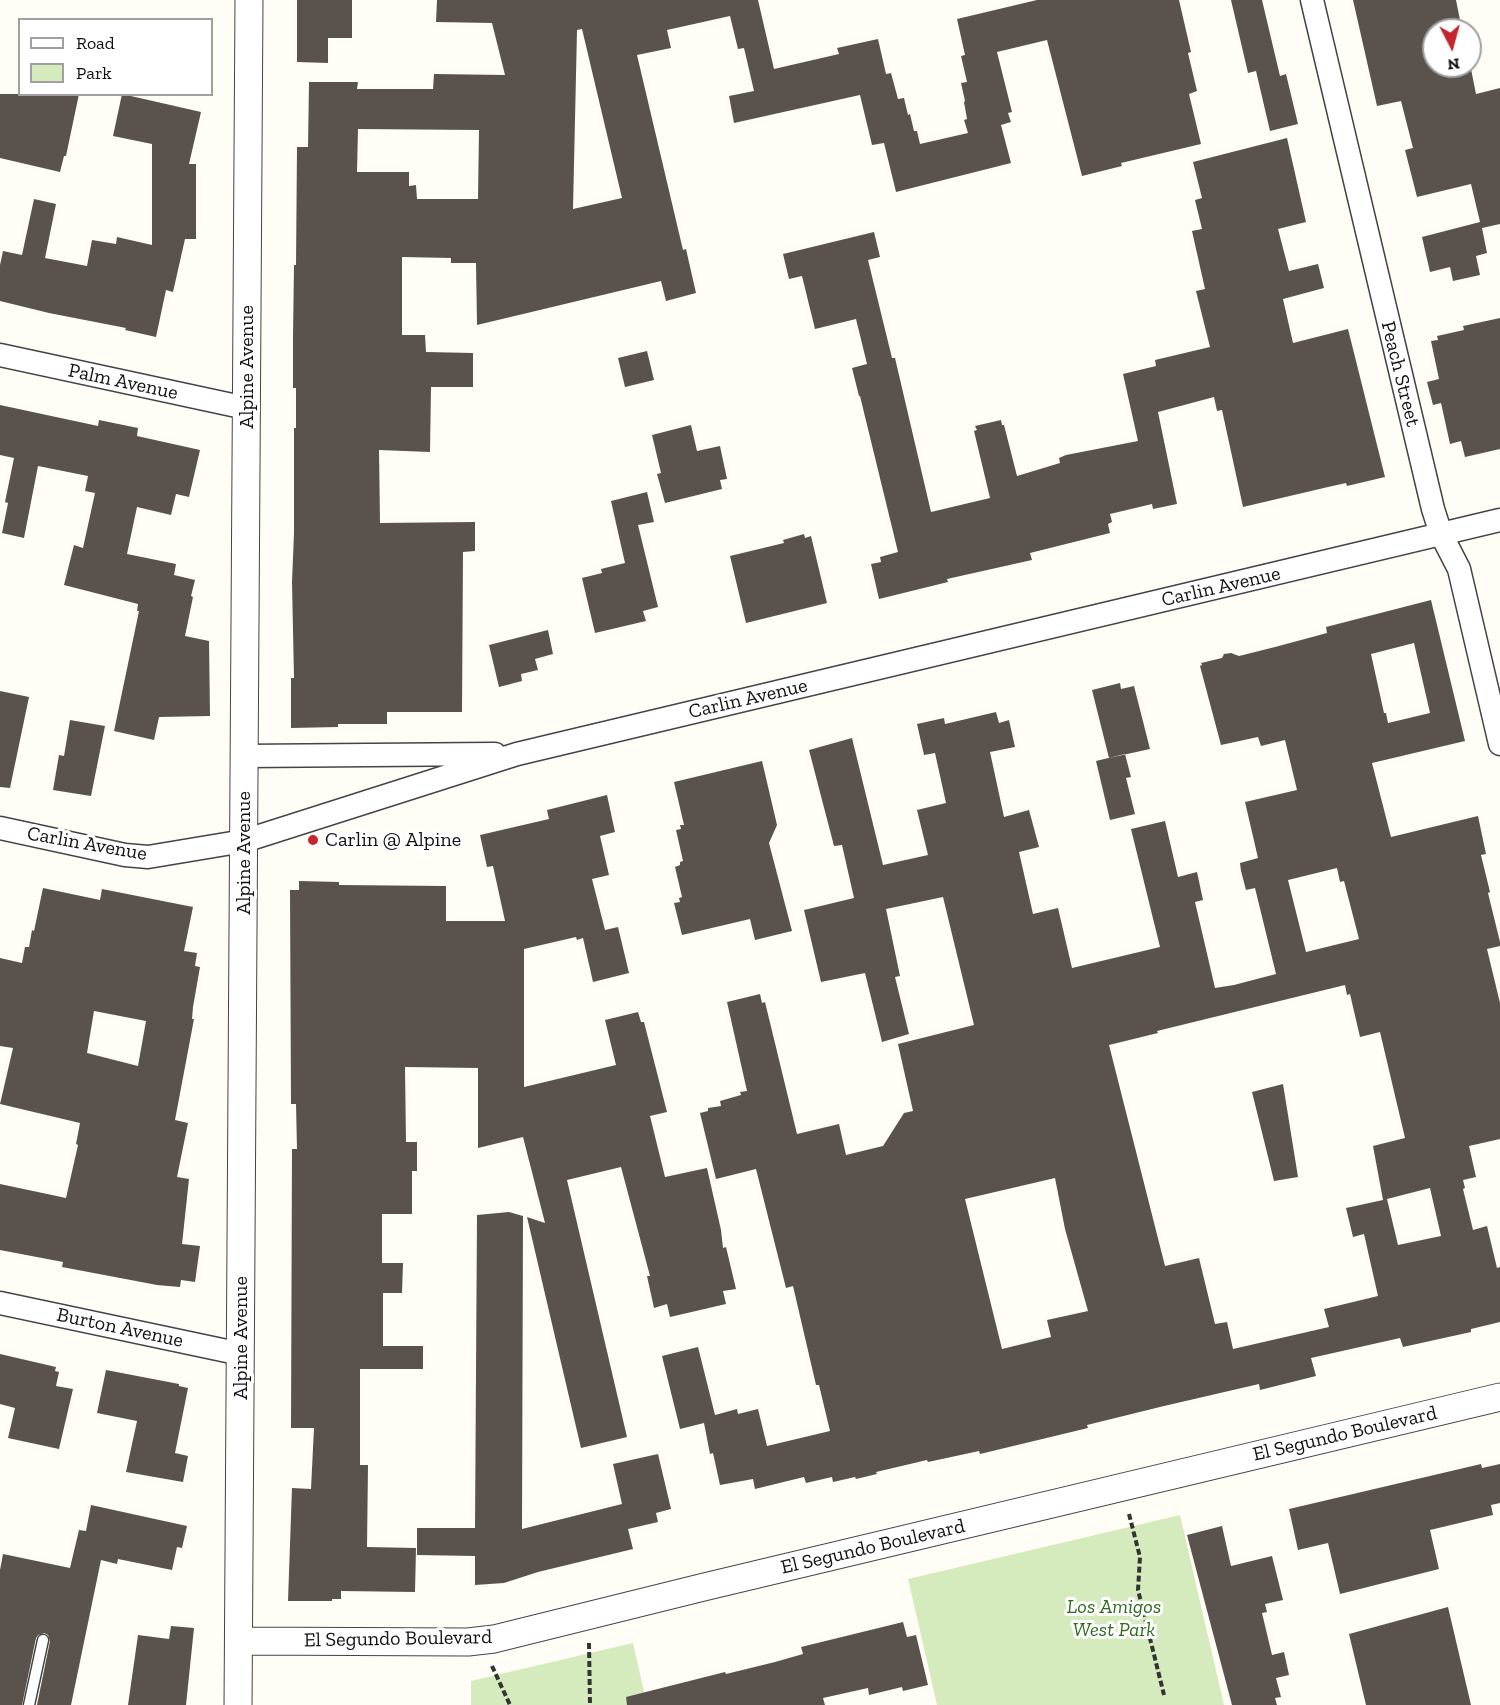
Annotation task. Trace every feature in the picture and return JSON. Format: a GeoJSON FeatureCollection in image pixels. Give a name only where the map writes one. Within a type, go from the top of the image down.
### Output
{"type":"FeatureCollection","features":[{"type":"Feature","properties":{"kind":"street","name":"Alpine Avenue"},"geometry":{"type":"LineString","coordinates":[[238,1705],[249,0]]}},
{"type":"Feature","properties":{"kind":"street","name":"Peach Street"},"geometry":{"type":"LineString","coordinates":[[1312,0],[1433,509],[1441,534],[1459,569],[1500,744]]}},
{"type":"Feature","properties":{"kind":"street","name":"Palm Avenue"},"geometry":{"type":"LineString","coordinates":[[0,355],[246,408]]}},
{"type":"Feature","properties":{"kind":"street","name":"Carlin Avenue"},"geometry":{"type":"LineString","coordinates":[[0,828],[125,855],[148,857],[244,841],[517,754],[1500,520]]}},
{"type":"Feature","properties":{"kind":"street"},"geometry":{"type":"LineString","coordinates":[[244,756],[517,754]]}},
{"type":"Feature","properties":{"kind":"street","name":"Burton Avenue"},"geometry":{"type":"LineString","coordinates":[[0,1303],[241,1354]]}},
{"type":"Feature","properties":{"kind":"street","name":"El Segundo Boulevard"},"geometry":{"type":"LineString","coordinates":[[238,1641],[481,1641],[1500,1397]]}},
{"type":"Feature","properties":{"kind":"lane"},"geometry":{"type":"LineString","coordinates":[[28,1705],[43,1640]]}},
{"type":"Feature","properties":{"kind":"path"},"geometry":{"type":"LineString","coordinates":[[1123,1487],[1140,1557],[1138,1590],[1164,1695]]}},
{"type":"Feature","properties":{"kind":"path"},"geometry":{"type":"LineString","coordinates":[[589,1615],[590,1705]]}},
{"type":"Feature","properties":{"kind":"path"},"geometry":{"type":"LineString","coordinates":[[481,1641],[510,1705]]}},
{"type":"Feature","properties":{"kind":"green space","name":"Los Amigos West Park"},"geometry":{"type":"Polygon","coordinates":[[[1180,1515],[1224,1705],[937,1705],[908,1579],[1180,1515]]]}},
{"type":"Feature","properties":{"kind":"green space"},"geometry":{"type":"Polygon","coordinates":[[[633,1643],[647,1705],[471,1705],[471,1681],[633,1643]]]}},
{"type":"Feature","properties":{"kind":"building"},"geometry":{"type":"Polygon","coordinates":[[[297,0],[352,0],[352,38],[328,38],[328,63],[297,62],[297,0]]]}},
{"type":"Feature","properties":{"kind":"building"},"geometry":{"type":"Polygon","coordinates":[[[437,0],[758,0],[774,69],[839,54],[837,48],[878,39],[886,74],[891,73],[898,99],[904,98],[908,115],[910,114],[920,144],[968,133],[964,120],[967,119],[961,83],[967,82],[961,56],[965,55],[957,19],[1037,0],[1179,0],[1197,91],[1189,94],[1201,144],[1121,163],[1122,166],[1082,176],[1047,40],[997,52],[1012,112],[1008,113],[1011,122],[1001,125],[1011,163],[896,192],[884,143],[872,145],[860,95],[734,123],[729,96],[754,91],[744,48],[738,49],[730,16],[667,30],[671,48],[637,55],[683,250],[686,249],[696,293],[666,301],[661,281],[477,325],[476,263],[451,263],[451,258],[402,257],[402,335],[425,335],[426,352],[473,353],[473,387],[431,387],[430,452],[379,450],[380,523],[475,522],[475,551],[463,552],[462,712],[387,712],[387,724],[338,724],[338,727],[291,728],[291,678],[294,678],[292,582],[296,388],[293,388],[293,337],[297,147],[308,147],[309,82],[358,82],[357,89],[433,89],[434,74],[505,75],[492,23],[436,22],[437,0]],[[582,29],[577,30],[573,209],[622,198],[582,29]],[[358,129],[357,172],[409,172],[409,186],[416,185],[417,199],[478,199],[479,130],[358,129]]]}},
{"type":"Feature","properties":{"kind":"building"},"geometry":{"type":"Polygon","coordinates":[[[1231,0],[1262,0],[1280,76],[1286,74],[1298,124],[1270,131],[1256,71],[1248,73],[1231,0]]]}},
{"type":"Feature","properties":{"kind":"building"},"geometry":{"type":"Polygon","coordinates":[[[1353,0],[1456,0],[1460,18],[1422,18],[1422,78],[1473,78],[1476,94],[1500,88],[1500,224],[1482,228],[1487,253],[1476,256],[1480,275],[1453,281],[1450,267],[1430,272],[1422,237],[1480,222],[1471,184],[1417,197],[1405,150],[1413,148],[1401,101],[1377,106],[1353,0]]]}},
{"type":"Feature","properties":{"kind":"building"},"geometry":{"type":"Polygon","coordinates":[[[0,94],[79,96],[66,156],[64,156],[60,172],[0,158],[0,94]]]}},
{"type":"Feature","properties":{"kind":"building"},"geometry":{"type":"Polygon","coordinates":[[[122,96],[131,96],[201,112],[189,164],[196,164],[196,239],[185,239],[173,292],[166,290],[156,337],[125,330],[126,328],[0,301],[0,265],[3,251],[22,255],[34,199],[56,204],[45,258],[87,266],[92,240],[116,244],[117,237],[152,245],[152,144],[113,136],[122,96]]]}},
{"type":"Feature","properties":{"kind":"building"},"geometry":{"type":"Polygon","coordinates":[[[1287,138],[1306,222],[1278,229],[1289,271],[1318,264],[1324,288],[1283,299],[1293,343],[1348,329],[1385,477],[1347,486],[1346,483],[1243,507],[1222,410],[1217,411],[1214,397],[1158,412],[1177,504],[1153,509],[1152,504],[1110,514],[1112,522],[1108,524],[1110,533],[1030,553],[1032,560],[947,579],[948,582],[879,599],[871,564],[881,562],[880,557],[898,552],[852,368],[867,364],[856,319],[815,329],[802,276],[789,279],[783,254],[874,232],[880,257],[868,260],[892,358],[895,358],[931,512],[990,498],[974,431],[977,430],[975,426],[1001,420],[1017,476],[1060,463],[1059,458],[1066,455],[1138,441],[1123,374],[1156,366],[1155,360],[1210,347],[1196,291],[1205,289],[1192,231],[1202,229],[1195,200],[1202,198],[1193,162],[1287,138]]]}},
{"type":"Feature","properties":{"kind":"building"},"geometry":{"type":"Polygon","coordinates":[[[1500,318],[1500,449],[1465,457],[1461,441],[1450,444],[1441,403],[1433,405],[1427,382],[1439,379],[1431,341],[1438,340],[1437,336],[1464,330],[1463,326],[1500,318]]]}},
{"type":"Feature","properties":{"kind":"building"},"geometry":{"type":"Polygon","coordinates":[[[647,351],[654,380],[625,387],[618,358],[647,351]]]}},
{"type":"Feature","properties":{"kind":"building"},"geometry":{"type":"Polygon","coordinates":[[[0,405],[98,426],[99,420],[138,428],[137,436],[200,450],[189,497],[176,494],[171,515],[137,507],[127,554],[176,564],[174,575],[195,580],[185,636],[209,641],[210,716],[159,717],[154,740],[114,731],[139,611],[137,611],[138,604],[64,585],[74,545],[83,548],[95,493],[85,491],[88,476],[38,466],[24,538],[2,533],[8,503],[5,502],[14,458],[0,455],[0,405]]]}},
{"type":"Feature","properties":{"kind":"building"},"geometry":{"type":"Polygon","coordinates":[[[691,425],[697,451],[720,446],[727,479],[720,480],[722,489],[665,503],[657,474],[661,473],[652,435],[691,425]]]}},
{"type":"Feature","properties":{"kind":"building"},"geometry":{"type":"Polygon","coordinates":[[[647,492],[654,522],[638,525],[658,607],[643,611],[646,621],[595,633],[582,578],[602,573],[601,569],[625,563],[611,501],[647,492]]]}},
{"type":"Feature","properties":{"kind":"building"},"geometry":{"type":"Polygon","coordinates":[[[804,534],[805,538],[811,536],[827,603],[746,623],[730,556],[784,543],[783,540],[804,534]]]}},
{"type":"Feature","properties":{"kind":"building"},"geometry":{"type":"Polygon","coordinates":[[[1431,600],[1465,741],[1372,763],[1391,837],[1478,816],[1486,854],[1481,855],[1500,942],[1500,946],[1487,949],[1500,1003],[1500,1139],[1469,1146],[1476,1177],[1463,1180],[1465,1188],[1463,1189],[1473,1230],[1487,1226],[1497,1268],[1500,1267],[1500,1322],[1471,1329],[1471,1332],[1403,1347],[1400,1338],[1311,1358],[1316,1376],[1260,1390],[1259,1384],[1164,1406],[1087,1425],[1088,1428],[980,1454],[979,1451],[928,1462],[927,1460],[856,1479],[855,1477],[833,1482],[832,1477],[806,1483],[804,1477],[755,1489],[753,1479],[720,1485],[713,1453],[710,1454],[704,1423],[680,1429],[662,1356],[698,1347],[715,1415],[737,1409],[738,1414],[758,1409],[767,1446],[830,1431],[819,1385],[816,1385],[793,1286],[786,1288],[756,1169],[716,1179],[700,1113],[708,1111],[708,1108],[721,1106],[720,1101],[747,1091],[727,1002],[760,994],[762,1003],[765,1002],[797,1134],[839,1124],[846,1155],[883,1146],[904,1113],[913,1111],[898,1044],[974,1025],[943,897],[886,909],[900,976],[895,977],[909,1034],[882,1042],[865,973],[821,982],[804,910],[854,898],[842,845],[834,846],[809,750],[852,738],[883,865],[928,855],[917,810],[946,803],[935,753],[924,755],[917,724],[944,718],[945,724],[996,712],[999,723],[1009,720],[1015,747],[990,752],[1004,817],[1029,810],[1039,847],[1019,852],[1033,914],[1058,908],[1072,968],[1160,947],[1131,829],[1165,821],[1178,877],[1197,872],[1203,900],[1195,902],[1215,988],[1234,985],[1276,974],[1255,888],[1246,890],[1241,871],[1240,863],[1258,858],[1245,802],[1297,790],[1285,740],[1261,746],[1258,737],[1221,745],[1200,666],[1201,663],[1222,658],[1224,654],[1231,653],[1239,656],[1327,633],[1326,627],[1431,600]],[[1414,643],[1371,654],[1388,723],[1430,713],[1414,643]],[[1337,868],[1288,880],[1306,952],[1359,939],[1344,881],[1340,882],[1337,868]],[[1345,985],[1157,1031],[1158,1033],[1109,1045],[1165,1266],[1199,1258],[1215,1324],[1227,1322],[1233,1349],[1329,1327],[1324,1309],[1378,1296],[1364,1234],[1353,1237],[1346,1208],[1383,1200],[1373,1146],[1405,1138],[1380,1032],[1360,1037],[1350,994],[1347,995],[1345,985]],[[1055,1178],[965,1199],[1002,1349],[1051,1337],[1047,1320],[1088,1311],[1065,1229],[1055,1178]],[[1430,1188],[1387,1199],[1398,1245],[1441,1236],[1430,1188]]]}},
{"type":"Feature","properties":{"kind":"building"},"geometry":{"type":"Polygon","coordinates":[[[548,630],[553,654],[535,659],[538,670],[521,674],[522,681],[499,687],[489,645],[548,630]]]}},
{"type":"Feature","properties":{"kind":"building"},"geometry":{"type":"Polygon","coordinates":[[[1120,683],[1121,689],[1134,686],[1150,749],[1109,758],[1092,690],[1120,683]]]}},
{"type":"Feature","properties":{"kind":"building"},"geometry":{"type":"Polygon","coordinates":[[[0,691],[29,697],[10,788],[0,787],[0,691]]]}},
{"type":"Feature","properties":{"kind":"building"},"geometry":{"type":"Polygon","coordinates":[[[70,720],[105,726],[91,796],[53,790],[59,755],[64,756],[70,720]]]}},
{"type":"Feature","properties":{"kind":"building"},"geometry":{"type":"Polygon","coordinates":[[[1125,754],[1131,777],[1126,778],[1135,814],[1110,820],[1096,761],[1125,754]]]}},
{"type":"Feature","properties":{"kind":"building"},"geometry":{"type":"Polygon","coordinates":[[[762,761],[777,825],[769,843],[792,931],[755,940],[750,919],[682,935],[674,903],[680,902],[679,898],[682,897],[675,867],[683,861],[676,830],[681,829],[680,825],[684,825],[674,782],[762,761]]]}},
{"type":"Feature","properties":{"kind":"building"},"geometry":{"type":"Polygon","coordinates":[[[607,795],[615,832],[600,836],[609,875],[592,879],[605,930],[618,927],[629,973],[593,982],[583,938],[577,940],[576,937],[524,949],[524,1087],[616,1065],[605,1020],[638,1012],[641,1022],[644,1022],[667,1112],[650,1116],[665,1177],[707,1168],[723,1248],[726,1247],[736,1289],[723,1291],[726,1304],[670,1317],[667,1304],[654,1308],[647,1276],[650,1276],[621,1167],[567,1180],[627,1437],[581,1448],[527,1217],[545,1223],[523,1137],[478,1148],[478,1068],[405,1067],[406,1142],[417,1142],[417,1171],[412,1171],[412,1214],[382,1214],[382,1263],[403,1263],[402,1293],[383,1293],[383,1346],[423,1346],[423,1369],[360,1369],[360,1465],[368,1465],[367,1547],[416,1548],[415,1592],[341,1591],[341,1599],[332,1599],[332,1601],[288,1601],[292,1488],[311,1489],[314,1428],[291,1428],[292,1149],[297,1149],[296,1104],[291,1104],[290,890],[299,890],[299,881],[339,882],[339,885],[446,886],[446,921],[505,921],[493,866],[487,867],[480,835],[549,819],[547,810],[607,795]]]}},
{"type":"Feature","properties":{"kind":"building"},"geometry":{"type":"Polygon","coordinates":[[[43,888],[100,900],[102,889],[193,907],[184,951],[197,953],[195,966],[200,967],[193,1007],[192,1019],[194,1019],[175,1120],[188,1123],[177,1177],[189,1179],[182,1244],[200,1246],[195,1282],[181,1280],[180,1287],[157,1285],[62,1267],[63,1262],[0,1250],[0,1184],[66,1198],[78,1145],[76,1144],[80,1123],[0,1104],[13,1048],[0,1046],[0,958],[22,963],[25,947],[29,947],[32,930],[34,931],[43,888]],[[94,1011],[87,1053],[138,1066],[146,1021],[94,1011]]]}},
{"type":"Feature","properties":{"kind":"building"},"geometry":{"type":"Polygon","coordinates":[[[1283,1084],[1298,1177],[1274,1181],[1252,1092],[1283,1084]]]}},
{"type":"Feature","properties":{"kind":"building"},"geometry":{"type":"Polygon","coordinates":[[[509,1212],[523,1216],[522,1529],[622,1504],[613,1464],[658,1454],[671,1509],[656,1513],[658,1522],[628,1529],[633,1549],[538,1572],[504,1583],[475,1585],[475,1556],[417,1555],[417,1528],[475,1528],[477,1215],[509,1212]]]}},
{"type":"Feature","properties":{"kind":"building"},"geometry":{"type":"Polygon","coordinates":[[[0,1354],[56,1367],[55,1371],[59,1372],[56,1386],[73,1389],[59,1449],[8,1438],[15,1408],[0,1404],[0,1354]]]}},
{"type":"Feature","properties":{"kind":"building"},"geometry":{"type":"Polygon","coordinates":[[[106,1370],[179,1384],[179,1386],[188,1388],[175,1453],[188,1456],[183,1482],[126,1472],[137,1421],[97,1413],[106,1370]]]}},
{"type":"Feature","properties":{"kind":"building"},"geometry":{"type":"Polygon","coordinates":[[[1481,1464],[1482,1468],[1500,1464],[1500,1503],[1491,1505],[1493,1515],[1430,1530],[1439,1569],[1340,1594],[1328,1543],[1298,1550],[1289,1509],[1481,1464]]]}},
{"type":"Feature","properties":{"kind":"building"},"geometry":{"type":"Polygon","coordinates":[[[91,1505],[187,1526],[182,1548],[177,1547],[172,1570],[118,1559],[117,1564],[101,1560],[71,1705],[37,1705],[50,1641],[48,1635],[44,1633],[36,1638],[22,1705],[0,1705],[0,1570],[3,1554],[70,1568],[79,1530],[86,1531],[91,1505]]]}},
{"type":"Feature","properties":{"kind":"building"},"geometry":{"type":"Polygon","coordinates":[[[1222,1526],[1231,1566],[1272,1556],[1283,1600],[1265,1604],[1267,1612],[1262,1613],[1272,1655],[1284,1652],[1289,1675],[1276,1678],[1281,1697],[1275,1698],[1277,1705],[1232,1705],[1187,1535],[1222,1526]]]}},
{"type":"Feature","properties":{"kind":"building"},"geometry":{"type":"Polygon","coordinates":[[[1448,1607],[1471,1705],[1366,1705],[1349,1634],[1448,1607]]]}},
{"type":"Feature","properties":{"kind":"building"},"geometry":{"type":"Polygon","coordinates":[[[903,1622],[907,1637],[916,1635],[928,1685],[903,1691],[902,1687],[869,1695],[868,1688],[823,1698],[825,1705],[627,1705],[626,1697],[775,1662],[803,1654],[801,1647],[903,1622]]]}},
{"type":"Feature","properties":{"kind":"building"},"geometry":{"type":"Polygon","coordinates":[[[171,1626],[194,1628],[186,1705],[128,1705],[138,1635],[169,1639],[171,1626]]]}},
{"type":"Feature","properties":{"kind":"place","name":"Carlin @ Alpine"},"geometry":{"type":"Point","coordinates":[313,840]}}]}
